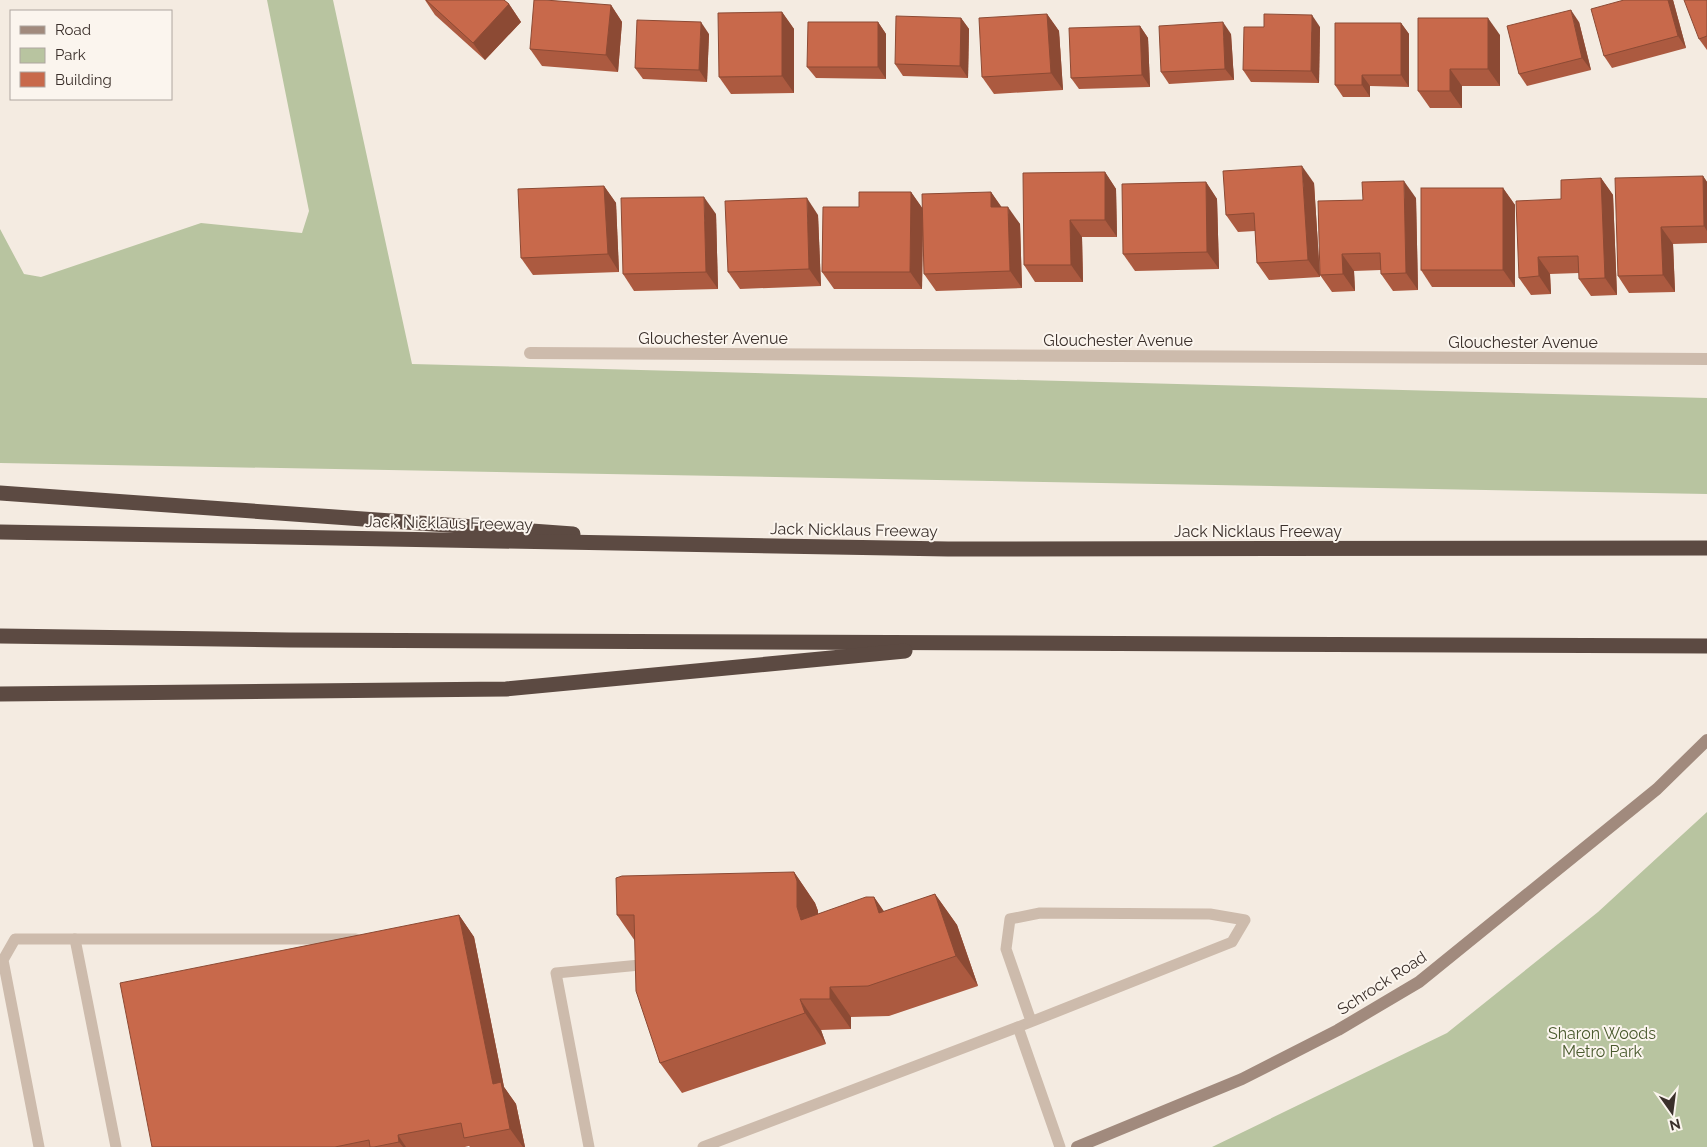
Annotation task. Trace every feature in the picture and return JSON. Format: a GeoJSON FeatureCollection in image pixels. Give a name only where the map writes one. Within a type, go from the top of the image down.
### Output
{"type":"FeatureCollection","features":[{"type":"Feature","properties":{"kind":"highway"},"geometry":{"type":"LineString","coordinates":[[0,493],[754,547]]}},
{"type":"Feature","properties":{"kind":"highway","name":"Jack Nicklaus Freeway"},"geometry":{"type":"LineString","coordinates":[[0,532],[948,549],[1707,548]]}},
{"type":"Feature","properties":{"kind":"highway"},"geometry":{"type":"LineString","coordinates":[[0,636],[290,640],[1707,646]]}},
{"type":"Feature","properties":{"kind":"highway"},"geometry":{"type":"LineString","coordinates":[[0,694],[506,689],[993,643]]}},
{"type":"Feature","properties":{"kind":"main road","name":"Schrock Road"},"geometry":{"type":"LineString","coordinates":[[1077,1147],[1242,1079],[1338,1030],[1418,982],[1657,790],[1707,740]]}},
{"type":"Feature","properties":{"kind":"street","name":"Glouchester Avenue"},"geometry":{"type":"LineString","coordinates":[[530,353],[1707,359]]}},
{"type":"Feature","properties":{"kind":"lane"},"geometry":{"type":"LineString","coordinates":[[702,1147],[1031,1021],[1232,942],[1245,920],[1210,914],[1040,913],[1010,919],[1006,949],[1031,1021]]}},
{"type":"Feature","properties":{"kind":"lane"},"geometry":{"type":"LineString","coordinates":[[39,1147],[3,960],[15,939],[367,939]]}},
{"type":"Feature","properties":{"kind":"lane"},"geometry":{"type":"LineString","coordinates":[[75,939],[116,1147]]}},
{"type":"Feature","properties":{"kind":"lane"},"geometry":{"type":"LineString","coordinates":[[589,1147],[556,973],[640,965]]}},
{"type":"Feature","properties":{"kind":"lane"},"geometry":{"type":"LineString","coordinates":[[1018,1026],[1060,1147]]}},
{"type":"Feature","properties":{"kind":"green space"},"geometry":{"type":"Polygon","coordinates":[[[267,0],[333,0],[412,364],[1707,398],[1707,494],[0,463],[0,229],[24,274],[41,277],[201,223],[302,233],[309,211],[267,0]]]}},
{"type":"Feature","properties":{"kind":"green space","name":"Sharon Woods Metro Park"},"geometry":{"type":"Polygon","coordinates":[[[1707,812],[1707,1147],[1212,1147],[1447,1033],[1598,912],[1707,812]]]}},
{"type":"Feature","properties":{"kind":"building"},"geometry":{"type":"Polygon","coordinates":[[[426,0],[504,0],[509,4],[473,43],[426,0]]]}},
{"type":"Feature","properties":{"kind":"building"},"geometry":{"type":"Polygon","coordinates":[[[534,0],[611,5],[606,55],[530,49],[534,0]]]}},
{"type":"Feature","properties":{"kind":"building"},"geometry":{"type":"Polygon","coordinates":[[[1624,0],[1668,0],[1678,36],[1604,56],[1591,9],[1624,0]]]}},
{"type":"Feature","properties":{"kind":"building"},"geometry":{"type":"Polygon","coordinates":[[[1684,0],[1707,0],[1707,36],[1699,39],[1684,0]]]}},
{"type":"Feature","properties":{"kind":"building"},"geometry":{"type":"Polygon","coordinates":[[[1571,10],[1582,58],[1519,74],[1507,26],[1571,10]]]}},
{"type":"Feature","properties":{"kind":"building"},"geometry":{"type":"Polygon","coordinates":[[[782,12],[782,76],[719,77],[718,13],[782,12]]]}},
{"type":"Feature","properties":{"kind":"building"},"geometry":{"type":"Polygon","coordinates":[[[1047,14],[1051,73],[982,77],[979,18],[1047,14]]]}},
{"type":"Feature","properties":{"kind":"building"},"geometry":{"type":"Polygon","coordinates":[[[1264,14],[1312,15],[1311,71],[1243,70],[1244,27],[1264,27],[1264,14]]]}},
{"type":"Feature","properties":{"kind":"building"},"geometry":{"type":"Polygon","coordinates":[[[896,16],[961,18],[960,66],[895,64],[896,16]]]}},
{"type":"Feature","properties":{"kind":"building"},"geometry":{"type":"Polygon","coordinates":[[[1418,18],[1488,18],[1488,69],[1450,69],[1450,91],[1418,91],[1418,18]]]}},
{"type":"Feature","properties":{"kind":"building"},"geometry":{"type":"Polygon","coordinates":[[[637,20],[701,22],[699,70],[635,68],[637,20]]]}},
{"type":"Feature","properties":{"kind":"building"},"geometry":{"type":"Polygon","coordinates":[[[808,22],[878,22],[878,67],[807,67],[808,22]]]}},
{"type":"Feature","properties":{"kind":"building"},"geometry":{"type":"Polygon","coordinates":[[[1223,22],[1225,69],[1161,72],[1159,26],[1223,22]]]}},
{"type":"Feature","properties":{"kind":"building"},"geometry":{"type":"Polygon","coordinates":[[[1335,23],[1401,23],[1401,75],[1362,75],[1362,85],[1335,85],[1335,23]]]}},
{"type":"Feature","properties":{"kind":"building"},"geometry":{"type":"Polygon","coordinates":[[[1140,26],[1142,75],[1071,78],[1069,28],[1140,26]]]}},
{"type":"Feature","properties":{"kind":"building"},"geometry":{"type":"Polygon","coordinates":[[[1302,166],[1308,260],[1257,263],[1254,213],[1226,215],[1223,171],[1302,166]]]}},
{"type":"Feature","properties":{"kind":"building"},"geometry":{"type":"Polygon","coordinates":[[[1105,172],[1105,220],[1070,220],[1071,265],[1024,265],[1023,173],[1105,172]]]}},
{"type":"Feature","properties":{"kind":"building"},"geometry":{"type":"Polygon","coordinates":[[[1703,176],[1704,226],[1661,227],[1663,275],[1618,276],[1615,178],[1703,176]]]}},
{"type":"Feature","properties":{"kind":"building"},"geometry":{"type":"Polygon","coordinates":[[[1601,178],[1605,278],[1579,279],[1578,256],[1538,257],[1539,276],[1519,278],[1516,201],[1561,199],[1561,180],[1601,178]]]}},
{"type":"Feature","properties":{"kind":"building"},"geometry":{"type":"Polygon","coordinates":[[[1404,181],[1406,273],[1381,274],[1380,253],[1342,254],[1343,274],[1320,275],[1318,201],[1363,200],[1362,182],[1404,181]]]}},
{"type":"Feature","properties":{"kind":"building"},"geometry":{"type":"Polygon","coordinates":[[[1206,182],[1207,252],[1123,254],[1122,184],[1206,182]]]}},
{"type":"Feature","properties":{"kind":"building"},"geometry":{"type":"Polygon","coordinates":[[[604,186],[608,254],[521,258],[518,189],[604,186]]]}},
{"type":"Feature","properties":{"kind":"building"},"geometry":{"type":"Polygon","coordinates":[[[1421,188],[1503,188],[1503,270],[1421,270],[1421,188]]]}},
{"type":"Feature","properties":{"kind":"building"},"geometry":{"type":"Polygon","coordinates":[[[859,192],[911,192],[910,272],[822,272],[823,207],[859,207],[859,192]]]}},
{"type":"Feature","properties":{"kind":"building"},"geometry":{"type":"Polygon","coordinates":[[[991,192],[991,207],[1008,207],[1010,271],[924,274],[922,194],[991,192]]]}},
{"type":"Feature","properties":{"kind":"building"},"geometry":{"type":"Polygon","coordinates":[[[704,197],[706,272],[623,274],[621,198],[704,197]]]}},
{"type":"Feature","properties":{"kind":"building"},"geometry":{"type":"Polygon","coordinates":[[[807,198],[809,269],[728,272],[725,201],[807,198]]]}},
{"type":"Feature","properties":{"kind":"building"},"geometry":{"type":"Polygon","coordinates":[[[794,872],[797,881],[797,907],[801,920],[866,897],[874,897],[879,913],[935,894],[956,956],[868,986],[830,987],[830,999],[800,999],[805,1013],[660,1063],[636,991],[634,915],[617,915],[616,878],[622,876],[794,872]]]}},
{"type":"Feature","properties":{"kind":"building"},"geometry":{"type":"Polygon","coordinates":[[[459,915],[493,1084],[501,1082],[510,1129],[464,1138],[461,1123],[398,1135],[399,1142],[374,1147],[370,1147],[369,1140],[335,1147],[152,1147],[120,983],[459,915]]]}}]}
